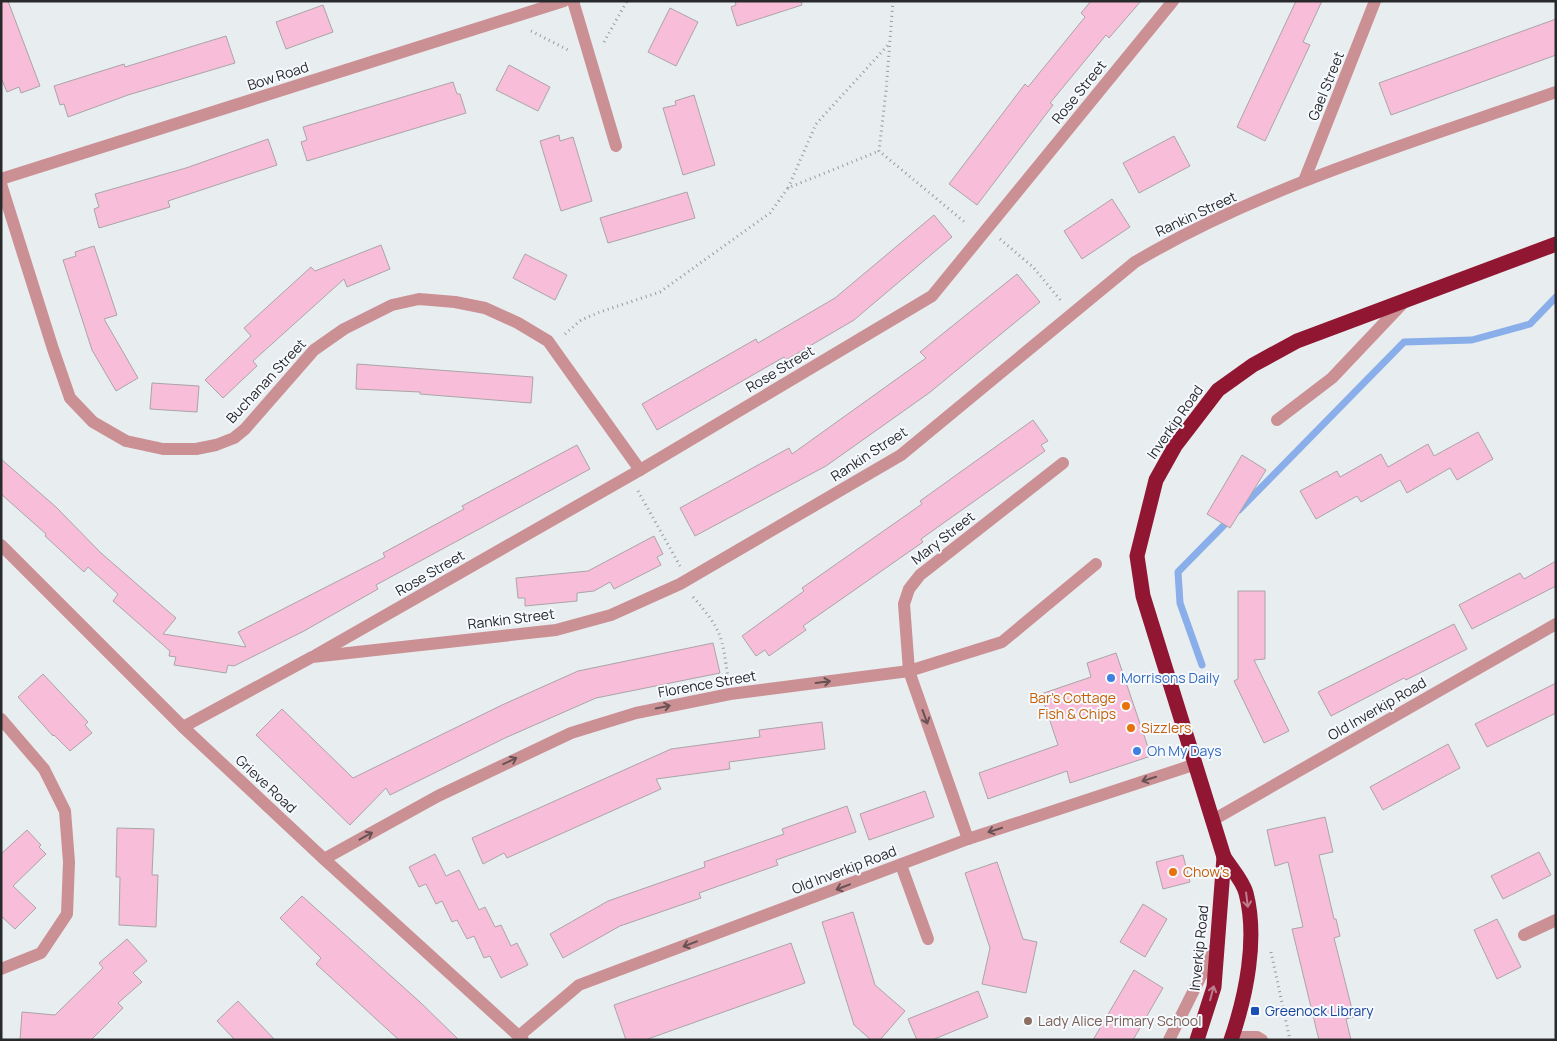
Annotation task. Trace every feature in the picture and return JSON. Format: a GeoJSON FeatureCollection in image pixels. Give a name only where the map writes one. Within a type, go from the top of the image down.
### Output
{"type":"FeatureCollection","features":[{"type":"Feature","properties":{"kind":"highway","name":"Inverkip Road"},"geometry":{"type":"LineString","coordinates":[[1232,1038],[1246,980],[1250,930],[1246,892],[1224,857],[1143,596],[1137,556],[1156,480],[1175,446],[1212,397],[1253,365],[1297,340],[1556,244]]}},
{"type":"Feature","properties":{"kind":"highway","name":"Inverkip Road"},"geometry":{"type":"LineString","coordinates":[[1197,1040],[1214,987],[1224,857]]}},
{"type":"Feature","properties":{"kind":"street","name":"Bow Road"},"geometry":{"type":"LineString","coordinates":[[1,180],[564,1]]}},
{"type":"Feature","properties":{"kind":"street"},"geometry":{"type":"LineString","coordinates":[[573,1],[616,146]]}},
{"type":"Feature","properties":{"kind":"street","name":"Rose Street"},"geometry":{"type":"LineString","coordinates":[[312,657],[635,473],[932,296],[1173,1]]}},
{"type":"Feature","properties":{"kind":"street","name":"Gael Street"},"geometry":{"type":"LineString","coordinates":[[1304,181],[1375,1]]}},
{"type":"Feature","properties":{"kind":"street","name":"Rankin Street"},"geometry":{"type":"LineString","coordinates":[[183,727],[312,657],[556,630],[611,615],[684,582],[901,455],[1135,262],[1171,240],[1304,181],[1556,92]]}},
{"type":"Feature","properties":{"kind":"street","name":"Buchanan Street"},"geometry":{"type":"LineString","coordinates":[[1,184],[52,349],[70,398],[93,422],[126,441],[163,449],[196,449],[216,445],[234,438],[245,429],[314,350],[344,329],[392,305],[419,299],[455,302],[485,308],[518,323],[548,341],[635,473]]}},
{"type":"Feature","properties":{"kind":"street"},"geometry":{"type":"LineString","coordinates":[[1277,420],[1332,378],[1406,300]]}},
{"type":"Feature","properties":{"kind":"street","name":"Mary Street"},"geometry":{"type":"LineString","coordinates":[[968,839],[909,671],[904,604],[909,589],[920,575],[1063,464]]}},
{"type":"Feature","properties":{"kind":"street","name":"Grieve Road"},"geometry":{"type":"LineString","coordinates":[[1,545],[183,727],[324,859],[521,1038]]}},
{"type":"Feature","properties":{"kind":"street","name":"Florence Street"},"geometry":{"type":"LineString","coordinates":[[324,859],[438,796],[571,733],[636,713],[730,694],[909,671],[1002,642],[1096,564]]}},
{"type":"Feature","properties":{"kind":"street","name":"Old Inverkip Road"},"geometry":{"type":"LineString","coordinates":[[1213,820],[1556,624]]}},
{"type":"Feature","properties":{"kind":"street"},"geometry":{"type":"LineString","coordinates":[[1,719],[44,769],[64,810],[69,862],[67,914],[41,953],[1,969]]}},
{"type":"Feature","properties":{"kind":"street","name":"Old Inverkip Road"},"geometry":{"type":"LineString","coordinates":[[521,1038],[579,985],[968,839],[1196,764]]}},
{"type":"Feature","properties":{"kind":"street"},"geometry":{"type":"LineString","coordinates":[[901,865],[928,939]]}},
{"type":"Feature","properties":{"kind":"street"},"geometry":{"type":"LineString","coordinates":[[1524,935],[1556,920]]}},
{"type":"Feature","properties":{"kind":"street"},"geometry":{"type":"LineString","coordinates":[[1169,1040],[1218,943]]}},
{"type":"Feature","properties":{"kind":"street"},"geometry":{"type":"LineString","coordinates":[[1232,1038],[1257,1036],[1262,1040]]}},
{"type":"Feature","properties":{"kind":"path"},"geometry":{"type":"LineString","coordinates":[[879,151],[893,1]]}},
{"type":"Feature","properties":{"kind":"path"},"geometry":{"type":"LineString","coordinates":[[552,346],[581,320],[660,292],[770,213],[788,188],[816,124],[850,84],[889,44]]}},
{"type":"Feature","properties":{"kind":"path"},"geometry":{"type":"LineString","coordinates":[[879,151],[960,220],[985,231],[1032,267],[1072,314]]}},
{"type":"Feature","properties":{"kind":"path"},"geometry":{"type":"LineString","coordinates":[[788,188],[879,151]]}},
{"type":"Feature","properties":{"kind":"path"},"geometry":{"type":"LineString","coordinates":[[635,473],[684,582],[722,636],[730,694]]}},
{"type":"Feature","properties":{"kind":"building"},"geometry":{"type":"Polygon","coordinates":[[[1,1],[8,1],[40,86],[21,93],[19,87],[7,92],[1,78],[1,1]]]}},
{"type":"Feature","properties":{"kind":"building"},"geometry":{"type":"Polygon","coordinates":[[[735,1],[801,1],[802,5],[737,26],[731,7],[736,5],[735,1]]]}},
{"type":"Feature","properties":{"kind":"building"},"geometry":{"type":"Polygon","coordinates":[[[1091,1],[1141,1],[1109,38],[1106,35],[1050,103],[1053,105],[977,205],[949,184],[1025,84],[1028,87],[1085,17],[1081,13],[1091,1]]]}},
{"type":"Feature","properties":{"kind":"building"},"geometry":{"type":"Polygon","coordinates":[[[1296,1],[1322,1],[1303,42],[1310,45],[1265,141],[1237,127],[1296,1]]]}},
{"type":"Feature","properties":{"kind":"building"},"geometry":{"type":"Polygon","coordinates":[[[323,5],[333,32],[286,49],[276,22],[323,5]]]}},
{"type":"Feature","properties":{"kind":"building"},"geometry":{"type":"Polygon","coordinates":[[[670,8],[698,22],[676,66],[648,52],[670,8]]]}},
{"type":"Feature","properties":{"kind":"building"},"geometry":{"type":"Polygon","coordinates":[[[1556,19],[1556,55],[1391,115],[1379,83],[1556,19]]]}},
{"type":"Feature","properties":{"kind":"building"},"geometry":{"type":"Polygon","coordinates":[[[226,36],[235,63],[128,95],[68,117],[64,104],[60,105],[54,86],[124,64],[125,67],[226,36]]]}},
{"type":"Feature","properties":{"kind":"building"},"geometry":{"type":"Polygon","coordinates":[[[509,65],[550,87],[538,111],[496,90],[509,65]]]}},
{"type":"Feature","properties":{"kind":"building"},"geometry":{"type":"Polygon","coordinates":[[[453,82],[457,94],[460,94],[466,113],[307,161],[301,142],[307,140],[303,127],[453,82]]]}},
{"type":"Feature","properties":{"kind":"building"},"geometry":{"type":"Polygon","coordinates":[[[694,95],[715,165],[683,175],[663,108],[676,105],[675,101],[694,95]]]}},
{"type":"Feature","properties":{"kind":"building"},"geometry":{"type":"Polygon","coordinates":[[[559,135],[560,141],[573,137],[592,201],[561,211],[540,141],[559,135]]]}},
{"type":"Feature","properties":{"kind":"building"},"geometry":{"type":"Polygon","coordinates":[[[1174,136],[1190,166],[1139,193],[1123,163],[1174,136]]]}},
{"type":"Feature","properties":{"kind":"building"},"geometry":{"type":"Polygon","coordinates":[[[268,139],[277,165],[168,201],[170,207],[99,228],[94,209],[99,207],[95,194],[186,168],[268,139]]]}},
{"type":"Feature","properties":{"kind":"building"},"geometry":{"type":"Polygon","coordinates":[[[687,192],[695,218],[608,243],[600,218],[687,192]]]}},
{"type":"Feature","properties":{"kind":"building"},"geometry":{"type":"Polygon","coordinates":[[[1112,199],[1130,227],[1082,259],[1064,231],[1112,199]]]}},
{"type":"Feature","properties":{"kind":"building"},"geometry":{"type":"Polygon","coordinates":[[[934,215],[952,237],[854,320],[786,360],[784,357],[657,430],[642,404],[756,339],[758,343],[835,298],[934,215]]]}},
{"type":"Feature","properties":{"kind":"building"},"geometry":{"type":"Polygon","coordinates":[[[381,245],[390,269],[347,287],[344,279],[253,361],[257,366],[223,398],[205,380],[251,336],[244,328],[311,267],[315,271],[381,245]]]}},
{"type":"Feature","properties":{"kind":"building"},"geometry":{"type":"Polygon","coordinates":[[[94,246],[117,315],[104,319],[138,378],[116,391],[92,350],[63,260],[76,256],[75,252],[94,246]]]}},
{"type":"Feature","properties":{"kind":"building"},"geometry":{"type":"Polygon","coordinates":[[[525,254],[567,275],[555,300],[513,278],[525,254]]]}},
{"type":"Feature","properties":{"kind":"building"},"geometry":{"type":"Polygon","coordinates":[[[1017,274],[1040,302],[929,393],[826,466],[695,536],[680,508],[789,448],[792,454],[926,358],[920,352],[1017,274]]]}},
{"type":"Feature","properties":{"kind":"building"},"geometry":{"type":"Polygon","coordinates":[[[357,364],[533,377],[531,403],[420,394],[420,392],[356,389],[357,364]]]}},
{"type":"Feature","properties":{"kind":"building"},"geometry":{"type":"Polygon","coordinates":[[[152,383],[199,386],[197,412],[150,409],[152,383]]]}},
{"type":"Feature","properties":{"kind":"building"},"geometry":{"type":"Polygon","coordinates":[[[1033,420],[1048,441],[1041,445],[1045,451],[921,539],[923,542],[803,626],[806,630],[769,656],[765,650],[756,656],[742,636],[804,591],[802,588],[922,504],[920,501],[1033,420]]]}},
{"type":"Feature","properties":{"kind":"building"},"geometry":{"type":"Polygon","coordinates":[[[1478,432],[1493,459],[1457,480],[1450,468],[1407,493],[1400,480],[1361,502],[1357,496],[1316,519],[1300,491],[1337,471],[1340,477],[1381,454],[1388,467],[1428,444],[1434,456],[1478,432]]]}},
{"type":"Feature","properties":{"kind":"building"},"geometry":{"type":"Polygon","coordinates":[[[577,445],[590,469],[376,585],[378,589],[304,631],[234,666],[228,665],[226,673],[174,665],[176,657],[169,656],[170,651],[113,601],[118,594],[88,567],[84,572],[45,536],[46,534],[1,494],[1,459],[56,507],[101,553],[176,618],[163,634],[246,647],[238,632],[385,557],[383,553],[464,509],[462,506],[577,445]]]}},
{"type":"Feature","properties":{"kind":"building"},"geometry":{"type":"Polygon","coordinates":[[[1242,455],[1266,470],[1230,528],[1207,514],[1242,455]]]}},
{"type":"Feature","properties":{"kind":"building"},"geometry":{"type":"Polygon","coordinates":[[[654,536],[663,554],[657,557],[661,565],[614,589],[610,582],[594,591],[577,593],[577,601],[525,606],[525,598],[518,598],[516,578],[588,571],[654,536]]]}},
{"type":"Feature","properties":{"kind":"building"},"geometry":{"type":"Polygon","coordinates":[[[1556,561],[1556,586],[1472,629],[1459,605],[1520,573],[1524,579],[1556,561]]]}},
{"type":"Feature","properties":{"kind":"building"},"geometry":{"type":"Polygon","coordinates":[[[1238,591],[1265,591],[1265,659],[1254,660],[1289,731],[1264,743],[1234,681],[1238,679],[1238,591]]]}},
{"type":"Feature","properties":{"kind":"building"},"geometry":{"type":"Polygon","coordinates":[[[1454,624],[1467,649],[1406,680],[1404,678],[1331,716],[1318,692],[1454,624]]]}},
{"type":"Feature","properties":{"kind":"building"},"geometry":{"type":"Polygon","coordinates":[[[713,643],[720,673],[596,698],[505,738],[390,795],[386,788],[350,825],[256,735],[282,709],[353,778],[502,705],[578,671],[713,643]]]}},
{"type":"Feature","properties":{"kind":"building"},"geometry":{"type":"Polygon","coordinates":[[[1116,653],[1151,756],[1070,783],[1067,771],[988,799],[979,773],[1058,745],[1041,694],[1091,677],[1087,663],[1116,653]]]}},
{"type":"Feature","properties":{"kind":"building"},"geometry":{"type":"Polygon","coordinates":[[[43,674],[88,722],[85,725],[92,733],[70,751],[53,736],[18,697],[43,674]]]}},
{"type":"Feature","properties":{"kind":"building"},"geometry":{"type":"Polygon","coordinates":[[[1556,683],[1556,713],[1487,747],[1475,724],[1556,683]]]}},
{"type":"Feature","properties":{"kind":"building"},"geometry":{"type":"Polygon","coordinates":[[[822,722],[825,749],[729,762],[730,769],[656,779],[661,789],[507,858],[504,853],[483,864],[472,838],[671,749],[760,737],[759,730],[822,722]]]}},
{"type":"Feature","properties":{"kind":"building"},"geometry":{"type":"Polygon","coordinates":[[[1448,744],[1460,768],[1383,810],[1370,787],[1448,744]]]}},
{"type":"Feature","properties":{"kind":"building"},"geometry":{"type":"Polygon","coordinates":[[[925,791],[934,817],[869,840],[860,814],[925,791]]]}},
{"type":"Feature","properties":{"kind":"building"},"geometry":{"type":"Polygon","coordinates":[[[847,806],[856,832],[776,860],[778,865],[699,893],[701,898],[620,926],[563,958],[550,934],[608,901],[705,867],[704,862],[784,834],[782,829],[847,806]]]}},
{"type":"Feature","properties":{"kind":"building"},"geometry":{"type":"Polygon","coordinates":[[[1325,817],[1333,852],[1319,855],[1334,919],[1336,919],[1340,936],[1334,938],[1354,1017],[1346,1019],[1351,1040],[1319,1040],[1292,929],[1303,927],[1288,862],[1275,866],[1267,830],[1325,817]]]}},
{"type":"Feature","properties":{"kind":"building"},"geometry":{"type":"Polygon","coordinates":[[[117,828],[154,829],[152,875],[158,875],[156,927],[119,925],[120,877],[116,877],[117,828]]]}},
{"type":"Feature","properties":{"kind":"building"},"geometry":{"type":"Polygon","coordinates":[[[27,830],[41,845],[39,847],[46,854],[13,886],[36,908],[15,929],[1,916],[1,854],[27,830]]]}},
{"type":"Feature","properties":{"kind":"building"},"geometry":{"type":"Polygon","coordinates":[[[1539,852],[1551,875],[1503,899],[1491,876],[1539,852]]]}},
{"type":"Feature","properties":{"kind":"building"},"geometry":{"type":"Polygon","coordinates":[[[435,854],[446,876],[459,870],[479,910],[485,907],[495,927],[501,925],[511,946],[517,943],[528,965],[501,978],[490,956],[484,958],[474,936],[467,939],[457,920],[452,922],[442,901],[436,904],[426,884],[419,887],[409,867],[435,854]]]}},
{"type":"Feature","properties":{"kind":"building","name":"Chow's"},"geometry":{"type":"Polygon","coordinates":[[[1183,855],[1190,882],[1163,889],[1156,862],[1183,855]]]}},
{"type":"Feature","properties":{"kind":"building"},"geometry":{"type":"Polygon","coordinates":[[[997,862],[1023,939],[1037,942],[1026,993],[982,984],[990,948],[965,873],[997,862]]]}},
{"type":"Feature","properties":{"kind":"building"},"geometry":{"type":"Polygon","coordinates":[[[302,896],[421,1003],[459,1040],[399,1040],[316,964],[321,958],[280,918],[302,896]]]}},
{"type":"Feature","properties":{"kind":"building"},"geometry":{"type":"Polygon","coordinates":[[[1143,904],[1167,919],[1145,957],[1120,942],[1143,904]]]}},
{"type":"Feature","properties":{"kind":"building"},"geometry":{"type":"Polygon","coordinates":[[[853,912],[875,985],[905,1011],[880,1040],[871,1040],[854,1025],[822,922],[853,912]]]}},
{"type":"Feature","properties":{"kind":"building"},"geometry":{"type":"Polygon","coordinates":[[[1497,919],[1521,967],[1497,979],[1474,930],[1497,919]]]}},
{"type":"Feature","properties":{"kind":"building"},"geometry":{"type":"Polygon","coordinates":[[[127,939],[147,961],[133,973],[142,982],[118,1003],[123,1008],[91,1040],[20,1040],[22,1012],[55,1015],[103,968],[99,963],[127,939]]]}},
{"type":"Feature","properties":{"kind":"building"},"geometry":{"type":"Polygon","coordinates":[[[791,943],[805,983],[645,1040],[626,1040],[614,1005],[791,943]]]}},
{"type":"Feature","properties":{"kind":"building"},"geometry":{"type":"Polygon","coordinates":[[[1134,970],[1163,988],[1133,1040],[1093,1040],[1134,970]]]}},
{"type":"Feature","properties":{"kind":"building"},"geometry":{"type":"Polygon","coordinates":[[[978,991],[988,1017],[932,1040],[917,1040],[908,1019],[978,991]]]}},
{"type":"Feature","properties":{"kind":"building"},"geometry":{"type":"Polygon","coordinates":[[[238,1001],[275,1040],[235,1040],[217,1021],[238,1001]]]}},
{"type":"Feature","properties":{"kind":"waterway"},"geometry":{"type":"LineString","coordinates":[[1239,510],[1404,342],[1472,340],[1530,324],[1556,297]]}},
{"type":"Feature","properties":{"kind":"waterway"},"geometry":{"type":"LineString","coordinates":[[1202,665],[1180,603],[1178,572],[1231,518]]}},
{"type":"Feature","properties":{"kind":"place","name":"Morrisons Daily"},"geometry":{"type":"Point","coordinates":[1111,678]}},
{"type":"Feature","properties":{"kind":"place","name":"Bar's Cottage Fish & Chips"},"geometry":{"type":"Point","coordinates":[1126,706]}},
{"type":"Feature","properties":{"kind":"place","name":"Sizzlers"},"geometry":{"type":"Point","coordinates":[1131,728]}},
{"type":"Feature","properties":{"kind":"place","name":"Oh My Days"},"geometry":{"type":"Point","coordinates":[1137,751]}},
{"type":"Feature","properties":{"kind":"place","name":"Chow's"},"geometry":{"type":"Point","coordinates":[1173,872]}},
{"type":"Feature","properties":{"kind":"place","name":"Greenock Library"},"geometry":{"type":"Point","coordinates":[1255,1011]}},
{"type":"Feature","properties":{"kind":"place","name":"Lady Alice Primary School"},"geometry":{"type":"Point","coordinates":[1028,1021]}}]}
